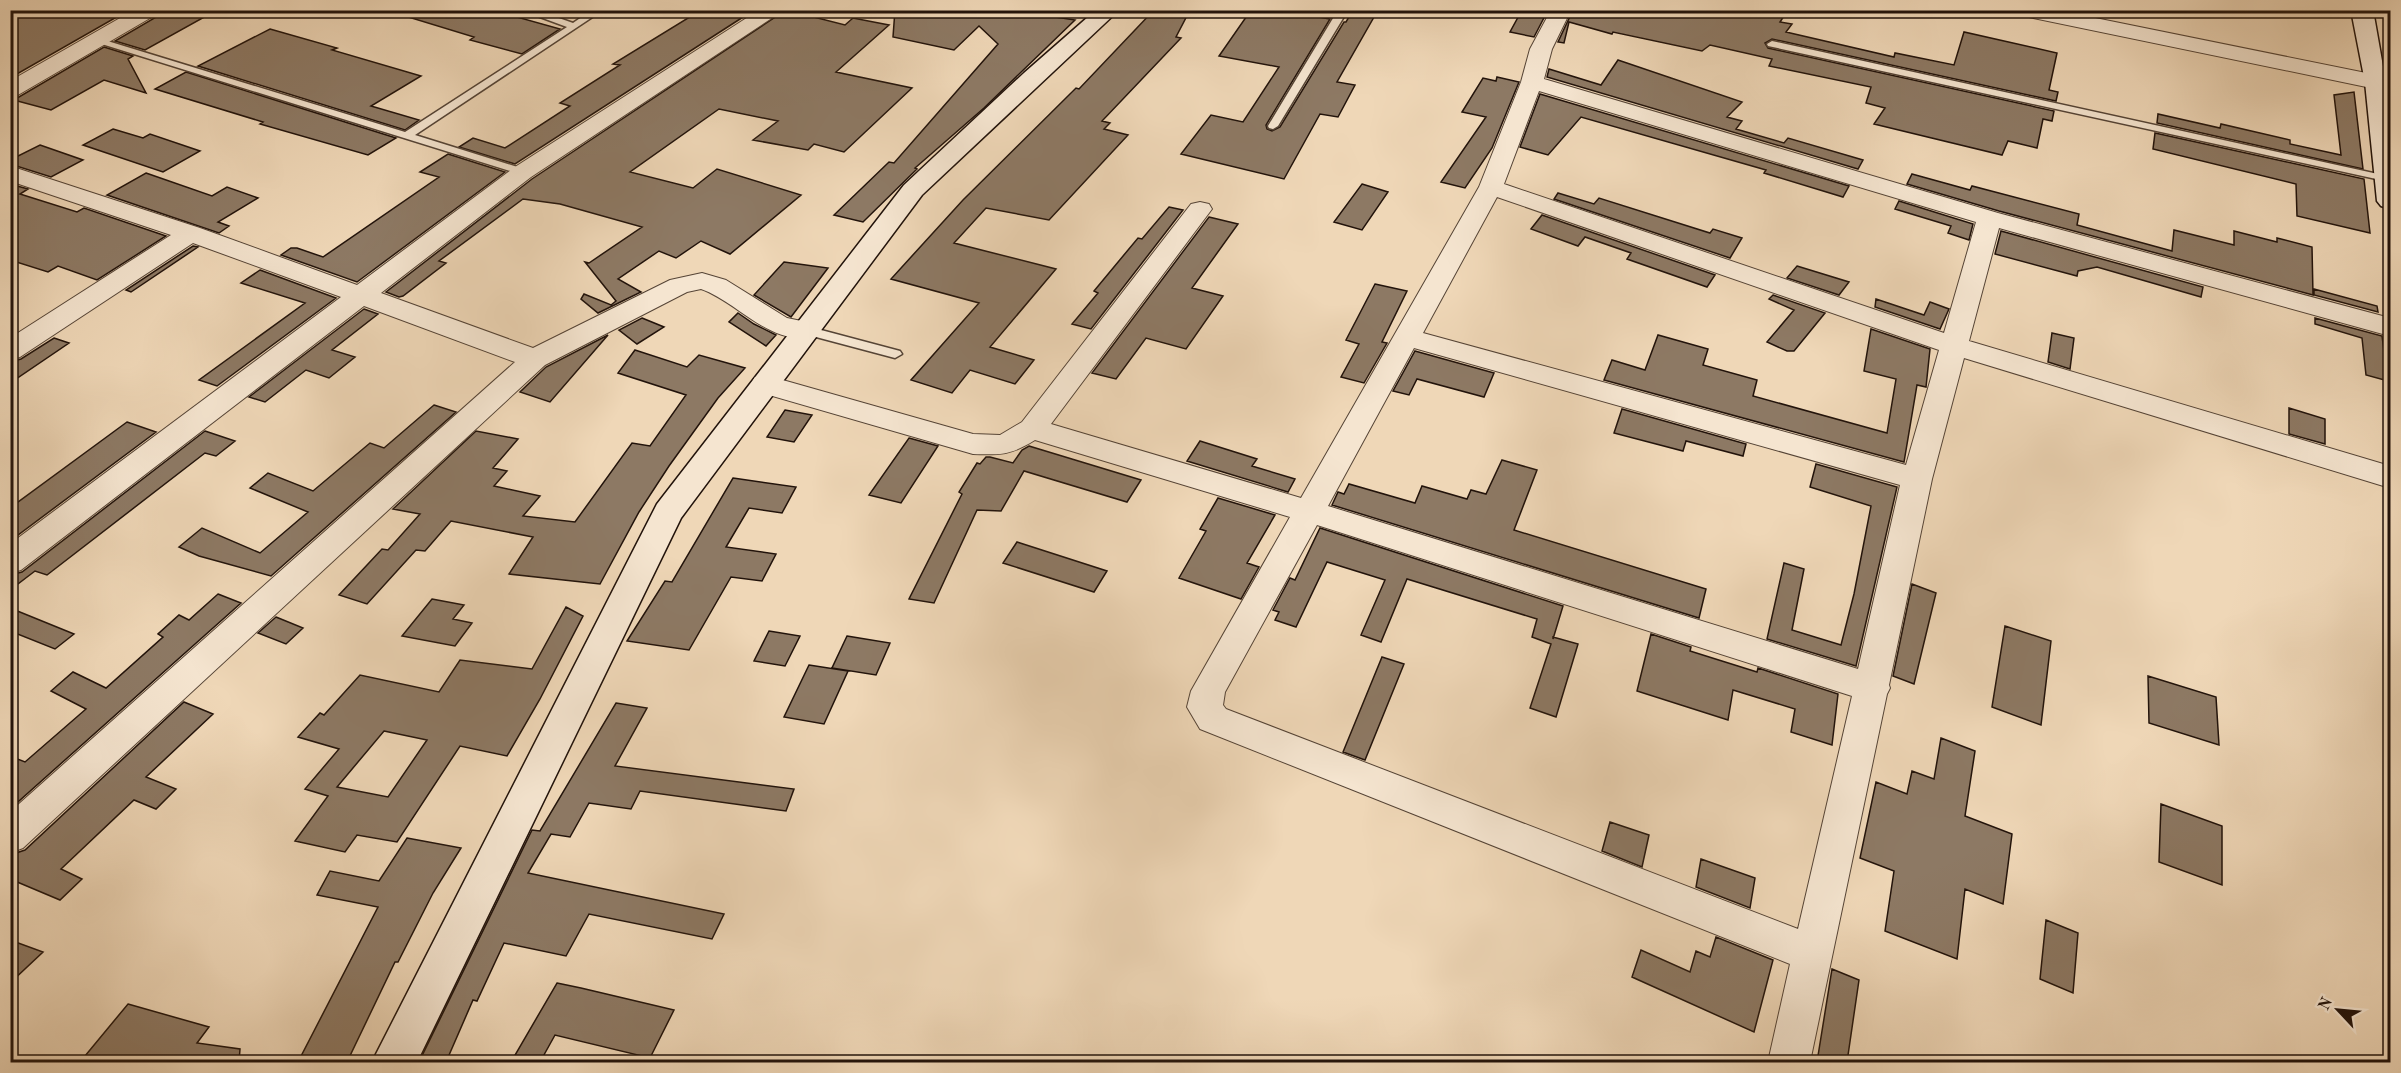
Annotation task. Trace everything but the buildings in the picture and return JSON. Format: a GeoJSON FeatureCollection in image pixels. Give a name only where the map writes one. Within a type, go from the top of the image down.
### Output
{"type":"FeatureCollection","features":[{"type":"Feature","properties":{"kind":"street"},"geometry":{"type":"LineString","coordinates":[[10,90],[150,10]]}},
{"type":"Feature","properties":{"kind":"street"},"geometry":{"type":"LineString","coordinates":[[10,561],[523,172],[774,10]]}},
{"type":"Feature","properties":{"kind":"street"},"geometry":{"type":"LineString","coordinates":[[394,1062],[668,512],[913,190],[1032,78],[1109,10]]}},
{"type":"Feature","properties":{"kind":"street"},"geometry":{"type":"LineString","coordinates":[[1561,10],[1541,49],[1532,82],[1491,187],[1208,691],[1205,707],[1213,719],[1814,954]]}},
{"type":"Feature","properties":{"kind":"street"},"geometry":{"type":"LineString","coordinates":[[2024,10],[2376,82]]}},
{"type":"Feature","properties":{"kind":"street"},"geometry":{"type":"LineString","coordinates":[[2362,10],[2376,82],[2389,190]]}},
{"type":"Feature","properties":{"kind":"street"},"geometry":{"type":"LineString","coordinates":[[1532,82],[1989,218],[2391,327]]}},
{"type":"Feature","properties":{"kind":"street"},"geometry":{"type":"LineString","coordinates":[[10,173],[192,233],[535,359]]}},
{"type":"Feature","properties":{"kind":"street"},"geometry":{"type":"LineString","coordinates":[[1491,187],[1954,346],[2391,477]]}},
{"type":"Feature","properties":{"kind":"street"},"geometry":{"type":"LineString","coordinates":[[765,384],[973,444],[1005,445],[1032,429],[1200,208]]}},
{"type":"Feature","properties":{"kind":"street"},"geometry":{"type":"LineString","coordinates":[[1789,1062],[1873,688],[1917,479],[1989,218]]}},
{"type":"Feature","properties":{"kind":"street"},"geometry":{"type":"LineString","coordinates":[[10,351],[192,233]]}},
{"type":"Feature","properties":{"kind":"street"},"geometry":{"type":"LineString","coordinates":[[10,836],[535,359],[679,286],[702,281],[717,286],[779,325],[806,330]]}},
{"type":"Feature","properties":{"kind":"street"},"geometry":{"type":"LineString","coordinates":[[1405,337],[1917,479]]}},
{"type":"Feature","properties":{"kind":"street"},"geometry":{"type":"LineString","coordinates":[[1032,429],[1308,511],[1873,688]]}},
{"type":"Feature","properties":{"kind":"lane"},"geometry":{"type":"LineString","coordinates":[[525,10],[574,26]]}},
{"type":"Feature","properties":{"kind":"lane"},"geometry":{"type":"LineString","coordinates":[[406,136],[599,10]]}},
{"type":"Feature","properties":{"kind":"lane"},"geometry":{"type":"LineString","coordinates":[[1273,126],[1343,10]]}},
{"type":"Feature","properties":{"kind":"lane"},"geometry":{"type":"LineString","coordinates":[[97,41],[523,172]]}},
{"type":"Feature","properties":{"kind":"lane"},"geometry":{"type":"LineString","coordinates":[[1772,44],[2389,190]]}},
{"type":"Feature","properties":{"kind":"lane"},"geometry":{"type":"LineString","coordinates":[[806,330],[895,354]]}}]}
